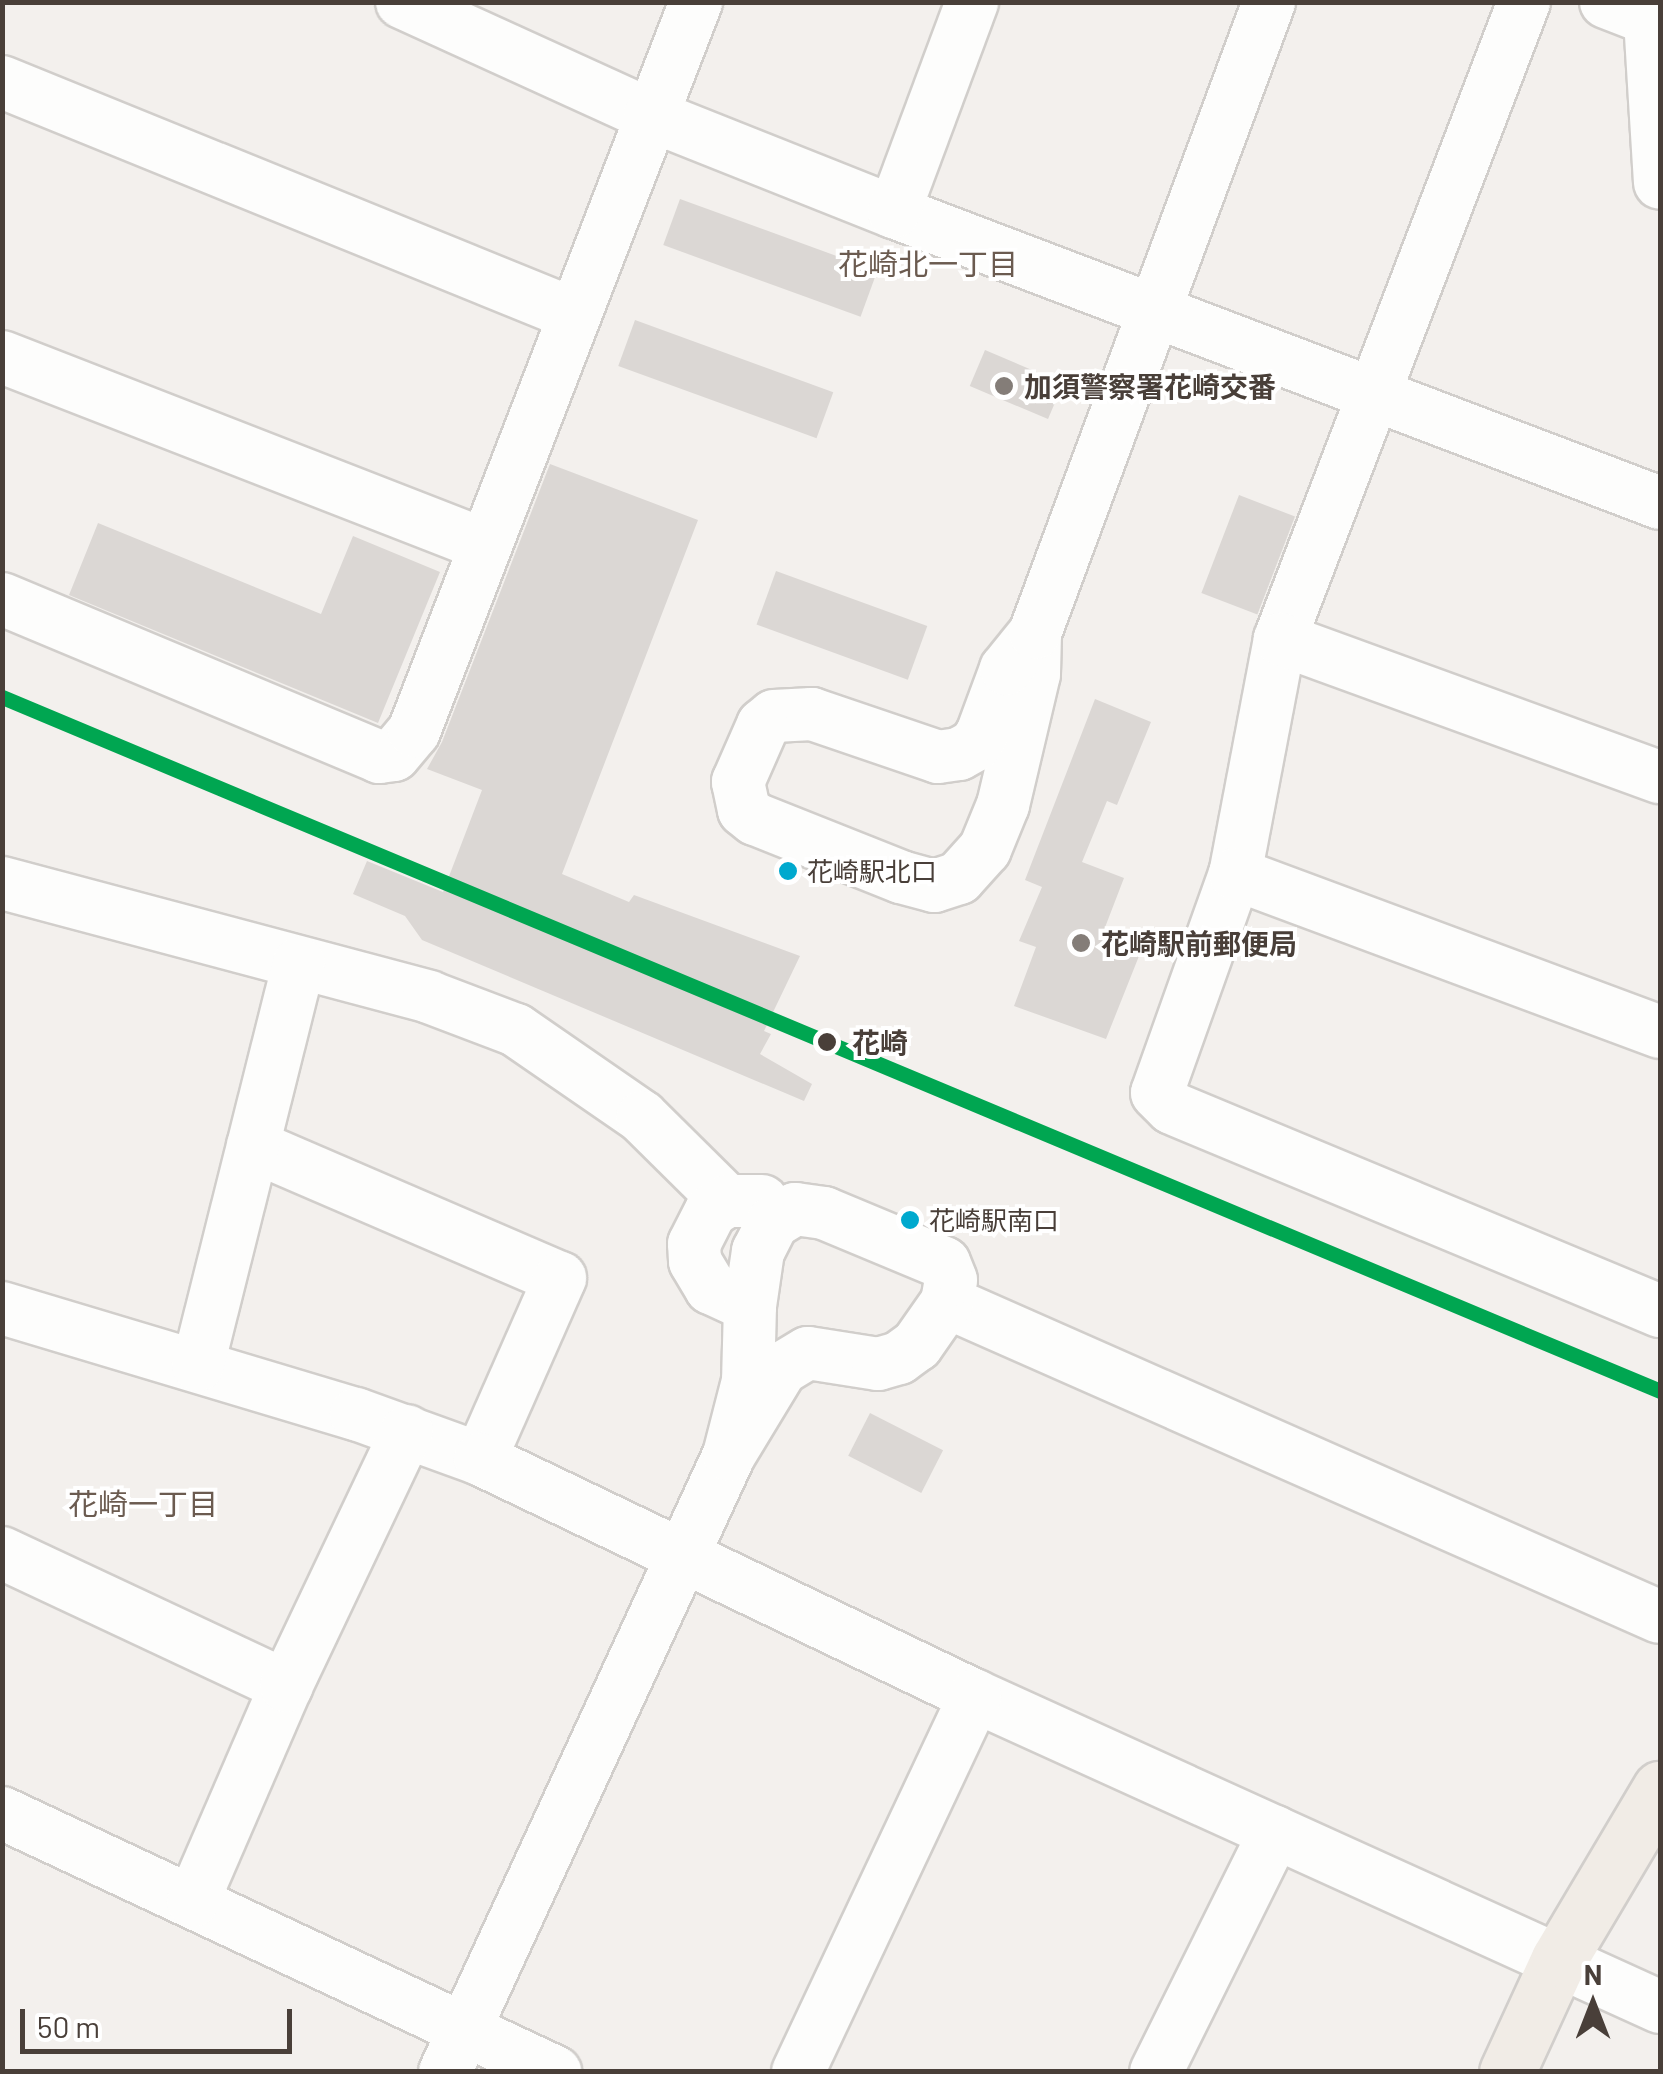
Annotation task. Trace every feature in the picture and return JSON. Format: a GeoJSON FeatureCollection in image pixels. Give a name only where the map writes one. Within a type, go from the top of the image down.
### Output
{"type":"FeatureCollection","features":[{"type":"Feature","properties":{"kind":"main road"},"geometry":{"type":"LineString","coordinates":[[1506,2072],[1559,1960],[1660,1789]]}},
{"type":"Feature","properties":{"kind":"street"},"geometry":{"type":"LineString","coordinates":[[402,2],[491,20],[650,115],[894,212],[1660,503]]}},
{"type":"Feature","properties":{"kind":"street"},"geometry":{"type":"LineString","coordinates":[[2,600],[379,756],[394,755],[414,731],[696,2]]}},
{"type":"Feature","properties":{"kind":"street"},"geometry":{"type":"LineString","coordinates":[[894,212],[972,2]]}},
{"type":"Feature","properties":{"kind":"street"},"geometry":{"type":"LineString","coordinates":[[1035,633],[1034,674],[1003,806],[985,849],[959,878],[934,886],[901,877],[754,819],[744,810],[738,782],[763,725],[774,716],[812,714],[913,752],[938,757],[959,754],[982,734],[1006,669],[1035,633],[1269,2]]}},
{"type":"Feature","properties":{"kind":"street"},"geometry":{"type":"LineString","coordinates":[[1524,2],[1280,639],[1235,874],[1160,1080],[1162,1101],[1660,1311]]}},
{"type":"Feature","properties":{"kind":"street"},"geometry":{"type":"LineString","coordinates":[[1606,2],[1650,19],[1660,183]]}},
{"type":"Feature","properties":{"kind":"street"},"geometry":{"type":"LineString","coordinates":[[2,82],[573,314]]}},
{"type":"Feature","properties":{"kind":"street"},"geometry":{"type":"LineString","coordinates":[[2,356],[485,546]]}},
{"type":"Feature","properties":{"kind":"street"},"geometry":{"type":"LineString","coordinates":[[1280,639],[1660,777]]}},
{"type":"Feature","properties":{"kind":"street"},"geometry":{"type":"LineString","coordinates":[[1235,874],[1660,1032]]}},
{"type":"Feature","properties":{"kind":"street"},"geometry":{"type":"LineString","coordinates":[[2,883],[429,997],[516,1030],[642,1117],[727,1200]]}},
{"type":"Feature","properties":{"kind":"street"},"geometry":{"type":"LineString","coordinates":[[198,1365],[299,964]]}},
{"type":"Feature","properties":{"kind":"street"},"geometry":{"type":"LineString","coordinates":[[253,1146],[560,1278],[480,1459]]}},
{"type":"Feature","properties":{"kind":"street"},"geometry":{"type":"LineString","coordinates":[[455,2050],[729,1454],[780,1369],[794,1358],[820,1352],[878,1364],[899,1358],[916,1345],[947,1302],[951,1280],[944,1263],[824,1213],[766,1201],[727,1200],[700,1227],[695,1261],[712,1288],[750,1306]]}},
{"type":"Feature","properties":{"kind":"street"},"geometry":{"type":"LineString","coordinates":[[729,1454],[748,1381],[750,1306],[758,1251],[773,1222],[795,1209]]}},
{"type":"Feature","properties":{"kind":"street"},"geometry":{"type":"LineString","coordinates":[[947,1302],[1660,1618]]}},
{"type":"Feature","properties":{"kind":"street"},"geometry":{"type":"LineString","coordinates":[[2,1308],[198,1365],[406,1431],[480,1459],[975,1696],[1660,2007]]}},
{"type":"Feature","properties":{"kind":"street"},"geometry":{"type":"LineString","coordinates":[[192,1901],[286,1686],[406,1431]]}},
{"type":"Feature","properties":{"kind":"street"},"geometry":{"type":"LineString","coordinates":[[2,1552],[286,1686]]}},
{"type":"Feature","properties":{"kind":"street"},"geometry":{"type":"LineString","coordinates":[[798,2072],[975,1696]]}},
{"type":"Feature","properties":{"kind":"street"},"geometry":{"type":"LineString","coordinates":[[2,1813],[192,1901],[455,2050],[554,2072]]}},
{"type":"Feature","properties":{"kind":"street"},"geometry":{"type":"LineString","coordinates":[[1156,2072],[1275,1832]]}},
{"type":"Feature","properties":{"kind":"building"},"geometry":{"type":"Polygon","coordinates":[[[680,199],[877,271],[861,317],[663,245],[680,199]]]}},
{"type":"Feature","properties":{"kind":"building"},"geometry":{"type":"Polygon","coordinates":[[[635,320],[833,392],[817,438],[618,366],[635,320]]]}},
{"type":"Feature","properties":{"kind":"building"},"geometry":{"type":"Polygon","coordinates":[[[985,350],[1063,383],[1048,419],[970,386],[985,350]]]}},
{"type":"Feature","properties":{"kind":"building"},"geometry":{"type":"Polygon","coordinates":[[[550,464],[698,520],[562,874],[629,902],[634,895],[800,956],[764,1031],[771,1034],[760,1054],[812,1084],[804,1101],[422,940],[405,916],[353,894],[367,861],[443,892],[482,790],[427,769],[442,742],[550,464]]]}},
{"type":"Feature","properties":{"kind":"building"},"geometry":{"type":"Polygon","coordinates":[[[1239,495],[1295,517],[1257,615],[1201,593],[1239,495]]]}},
{"type":"Feature","properties":{"kind":"building"},"geometry":{"type":"Polygon","coordinates":[[[98,523],[321,614],[353,536],[440,572],[378,723],[69,595],[98,523]]]}},
{"type":"Feature","properties":{"kind":"building"},"geometry":{"type":"Polygon","coordinates":[[[776,571],[927,626],[908,680],[757,625],[776,571]]]}},
{"type":"Feature","properties":{"kind":"building"},"geometry":{"type":"Polygon","coordinates":[[[1095,699],[1151,722],[1117,805],[1107,801],[1082,862],[1124,878],[1104,930],[1143,946],[1106,1039],[1014,1006],[1036,947],[1019,941],[1042,887],[1025,880],[1095,699]]]}},
{"type":"Feature","properties":{"kind":"building"},"geometry":{"type":"Polygon","coordinates":[[[870,1413],[943,1450],[921,1493],[848,1456],[870,1413]]]}},
{"type":"Feature","properties":{"kind":"transit line"},"geometry":{"type":"LineString","coordinates":[[2,697],[1660,1391]]}},
{"type":"Feature","properties":{"kind":"place","name":"加須警察署花崎交番"},"geometry":{"type":"Point","coordinates":[1004,386]}},
{"type":"Feature","properties":{"kind":"place","name":"花崎駅北口"},"geometry":{"type":"Point","coordinates":[788,871]}},
{"type":"Feature","properties":{"kind":"place","name":"花崎駅前郵便局"},"geometry":{"type":"Point","coordinates":[1081,943]}},
{"type":"Feature","properties":{"kind":"place","name":"花崎"},"geometry":{"type":"Point","coordinates":[827,1042]}},
{"type":"Feature","properties":{"kind":"place","name":"花崎駅南口"},"geometry":{"type":"Point","coordinates":[910,1220]}},
{"type":"Feature","properties":{"kind":"district","name":"花崎北一丁目"},"geometry":{"type":"Point","coordinates":[928,263]}},
{"type":"Feature","properties":{"kind":"district","name":"花崎一丁目"},"geometry":{"type":"Point","coordinates":[143,1503]}}]}
